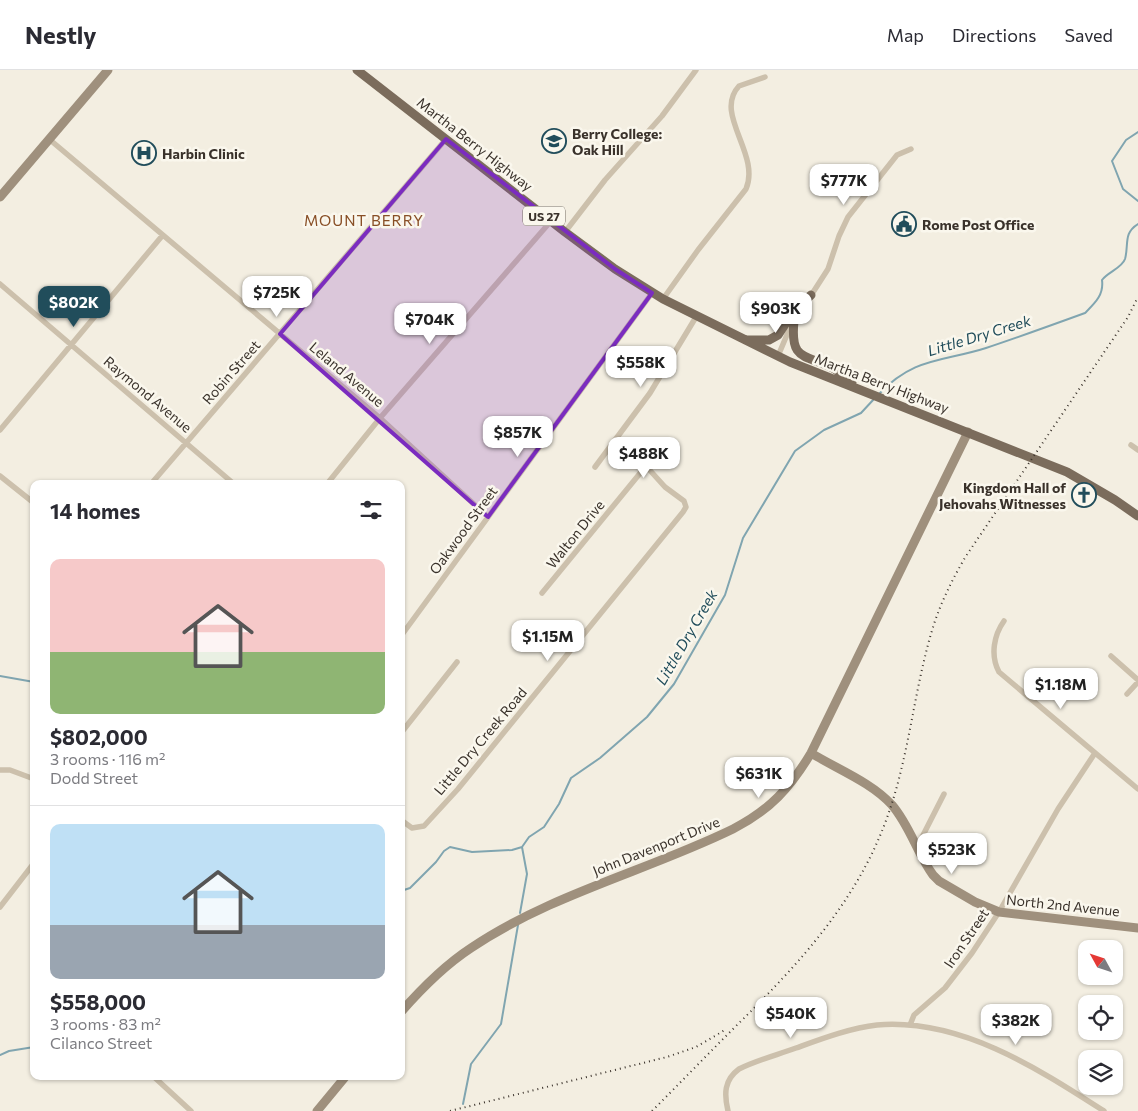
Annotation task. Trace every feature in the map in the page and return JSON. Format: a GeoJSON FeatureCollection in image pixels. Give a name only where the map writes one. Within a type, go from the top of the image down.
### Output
{"type":"FeatureCollection","features":[{"type":"Feature","properties":{"kind":"main road","name":"Martha Berry Highway"},"geometry":{"type":"LineString","coordinates":[[357,70],[565,232],[615,269],[663,299],[778,356],[844,381],[866,393],[906,407],[1067,472],[1138,516]]}},
{"type":"Feature","properties":{"kind":"main road"},"geometry":{"type":"LineString","coordinates":[[744,340],[769,340],[778,336],[793,312],[811,295]]}},
{"type":"Feature","properties":{"kind":"main road"},"geometry":{"type":"LineString","coordinates":[[794,321],[794,346],[800,355],[833,368],[844,381]]}},
{"type":"Feature","properties":{"kind":"street"},"geometry":{"type":"LineString","coordinates":[[0,196],[108,70]]}},
{"type":"Feature","properties":{"kind":"street"},"geometry":{"type":"LineString","coordinates":[[565,232],[605,180],[662,116],[696,70]]}},
{"type":"Feature","properties":{"kind":"street"},"geometry":{"type":"LineString","coordinates":[[663,299],[698,250],[746,189],[750,178],[750,166],[731,114],[730,102],[735,91],[742,84],[765,78]]}},
{"type":"Feature","properties":{"kind":"street","name":"Leland Avenue"},"geometry":{"type":"LineString","coordinates":[[49,139],[380,418],[488,517]]}},
{"type":"Feature","properties":{"kind":"street","name":"Robin Street"},"geometry":{"type":"LineString","coordinates":[[155,480],[446,139]]}},
{"type":"Feature","properties":{"kind":"street"},"geometry":{"type":"LineString","coordinates":[[778,356],[794,321],[824,279],[838,236],[848,217],[897,155],[911,149]]}},
{"type":"Feature","properties":{"kind":"street"},"geometry":{"type":"LineString","coordinates":[[330,480],[380,418],[551,221]]}},
{"type":"Feature","properties":{"kind":"street"},"geometry":{"type":"LineString","coordinates":[[0,430],[162,236]]}},
{"type":"Feature","properties":{"kind":"street","name":"Raymond Avenue"},"geometry":{"type":"LineString","coordinates":[[0,284],[229,480]]}},
{"type":"Feature","properties":{"kind":"street","name":"Oakwood Street"},"geometry":{"type":"LineString","coordinates":[[405,630],[652,292]]}},
{"type":"Feature","properties":{"kind":"street"},"geometry":{"type":"LineString","coordinates":[[595,466],[650,394],[696,317]]}},
{"type":"Feature","properties":{"kind":"street","name":"John Davenport Drive"},"geometry":{"type":"LineString","coordinates":[[405,1008],[445,968],[469,949],[501,929],[560,901],[719,836],[754,817],[792,783],[811,753],[968,432]]}},
{"type":"Feature","properties":{"kind":"street"},"geometry":{"type":"LineString","coordinates":[[614,442],[646,466]]}},
{"type":"Feature","properties":{"kind":"street"},"geometry":{"type":"LineString","coordinates":[[1131,445],[1138,450]]}},
{"type":"Feature","properties":{"kind":"street","name":"Little Dry Creek Road"},"geometry":{"type":"LineString","coordinates":[[405,823],[412,828],[424,826],[458,789],[686,507],[684,501],[665,487],[646,466]]}},
{"type":"Feature","properties":{"kind":"street","name":"Walton Drive"},"geometry":{"type":"LineString","coordinates":[[542,593],[646,466]]}},
{"type":"Feature","properties":{"kind":"street"},"geometry":{"type":"LineString","coordinates":[[0,476],[30,500]]}},
{"type":"Feature","properties":{"kind":"street"},"geometry":{"type":"LineString","coordinates":[[1004,621],[995,638],[995,658],[999,672],[1138,789]]}},
{"type":"Feature","properties":{"kind":"street"},"geometry":{"type":"LineString","coordinates":[[1111,656],[1138,681],[1127,694]]}},
{"type":"Feature","properties":{"kind":"street"},"geometry":{"type":"LineString","coordinates":[[405,728],[457,662]]}},
{"type":"Feature","properties":{"kind":"street","name":"North 2nd Avenue"},"geometry":{"type":"LineString","coordinates":[[811,753],[864,784],[886,800],[897,813],[928,868],[939,881],[980,904],[999,912],[1138,928]]}},
{"type":"Feature","properties":{"kind":"street","name":"Iron Street"},"geometry":{"type":"LineString","coordinates":[[910,1025],[914,1015],[953,979],[999,912],[1058,809],[1095,753]]}},
{"type":"Feature","properties":{"kind":"street"},"geometry":{"type":"LineString","coordinates":[[0,770],[10,770],[30,778]]}},
{"type":"Feature","properties":{"kind":"street"},"geometry":{"type":"LineString","coordinates":[[917,847],[944,794]]}},
{"type":"Feature","properties":{"kind":"street"},"geometry":{"type":"LineString","coordinates":[[0,907],[30,868]]}},
{"type":"Feature","properties":{"kind":"street"},"geometry":{"type":"LineString","coordinates":[[728,1111],[726,1087],[730,1077],[739,1069],[813,1042],[866,1027],[910,1025],[944,1031],[1011,1055],[1104,1111]]}},
{"type":"Feature","properties":{"kind":"street"},"geometry":{"type":"LineString","coordinates":[[157,1080],[191,1111]]}},
{"type":"Feature","properties":{"kind":"street"},"geometry":{"type":"LineString","coordinates":[[317,1111],[343,1080]]}},
{"type":"Feature","properties":{"kind":"highlighted area"},"geometry":{"type":"Polygon","coordinates":[[[446,139],[615,269],[652,293],[488,517],[280,334],[446,139]]]}},
{"type":"Feature","properties":{"kind":"waterway","name":"Little Dry Creek"},"geometry":{"type":"LineString","coordinates":[[1138,132],[1126,140],[1112,161],[1123,189],[1138,201]]}},
{"type":"Feature","properties":{"kind":"waterway","name":"Little Dry Creek"},"geometry":{"type":"LineString","coordinates":[[879,394],[904,373],[929,362],[986,348],[1085,313],[1100,294],[1102,280],[1125,259],[1128,235],[1138,224]]}},
{"type":"Feature","properties":{"kind":"waterway","name":"Little Dry Creek"},"geometry":{"type":"LineString","coordinates":[[405,890],[410,888],[436,862],[444,851],[450,847],[472,852],[512,850],[522,847],[529,837],[544,827],[559,804],[571,778],[600,758],[647,717],[674,684],[725,595],[743,538],[795,451],[824,430],[861,413],[874,399]]}},
{"type":"Feature","properties":{"kind":"waterway","name":"Little Dry Creek"},"geometry":{"type":"LineString","coordinates":[[0,676],[30,681]]}},
{"type":"Feature","properties":{"kind":"waterway"},"geometry":{"type":"LineString","coordinates":[[520,913],[527,874],[522,847]]}},
{"type":"Feature","properties":{"kind":"waterway"},"geometry":{"type":"LineString","coordinates":[[463,1104],[471,1064],[501,1024],[518,925]]}},
{"type":"Feature","properties":{"kind":"waterway"},"geometry":{"type":"LineString","coordinates":[[0,1055],[9,1051],[30,1048]]}},
{"type":"Feature","properties":{"kind":"railway"},"geometry":{"type":"LineString","coordinates":[[652,1111],[803,956],[843,904],[860,876],[888,815],[902,768],[927,648],[937,615],[948,589],[966,556],[1128,317],[1138,297]]}},
{"type":"Feature","properties":{"kind":"railway"},"geometry":{"type":"LineString","coordinates":[[450,1111],[667,1057],[696,1047],[725,1030]]}},
{"type":"Feature","properties":{"kind":"place","name":"Berry College: Oak Hill"},"geometry":{"type":"Point","coordinates":[554,141]}},
{"type":"Feature","properties":{"kind":"place","name":"Harbin Clinic"},"geometry":{"type":"Point","coordinates":[144,153]}},
{"type":"Feature","properties":{"kind":"place","name":"Rome Post Office"},"geometry":{"type":"Point","coordinates":[904,224]}},
{"type":"Feature","properties":{"kind":"place","name":"Kingdom Hall of Jehovahs Witnesses"},"geometry":{"type":"Point","coordinates":[1084,495]}},
{"type":"Feature","properties":{"kind":"district","name":"MOUNT BERRY"},"geometry":{"type":"Point","coordinates":[364,220]}}]}
